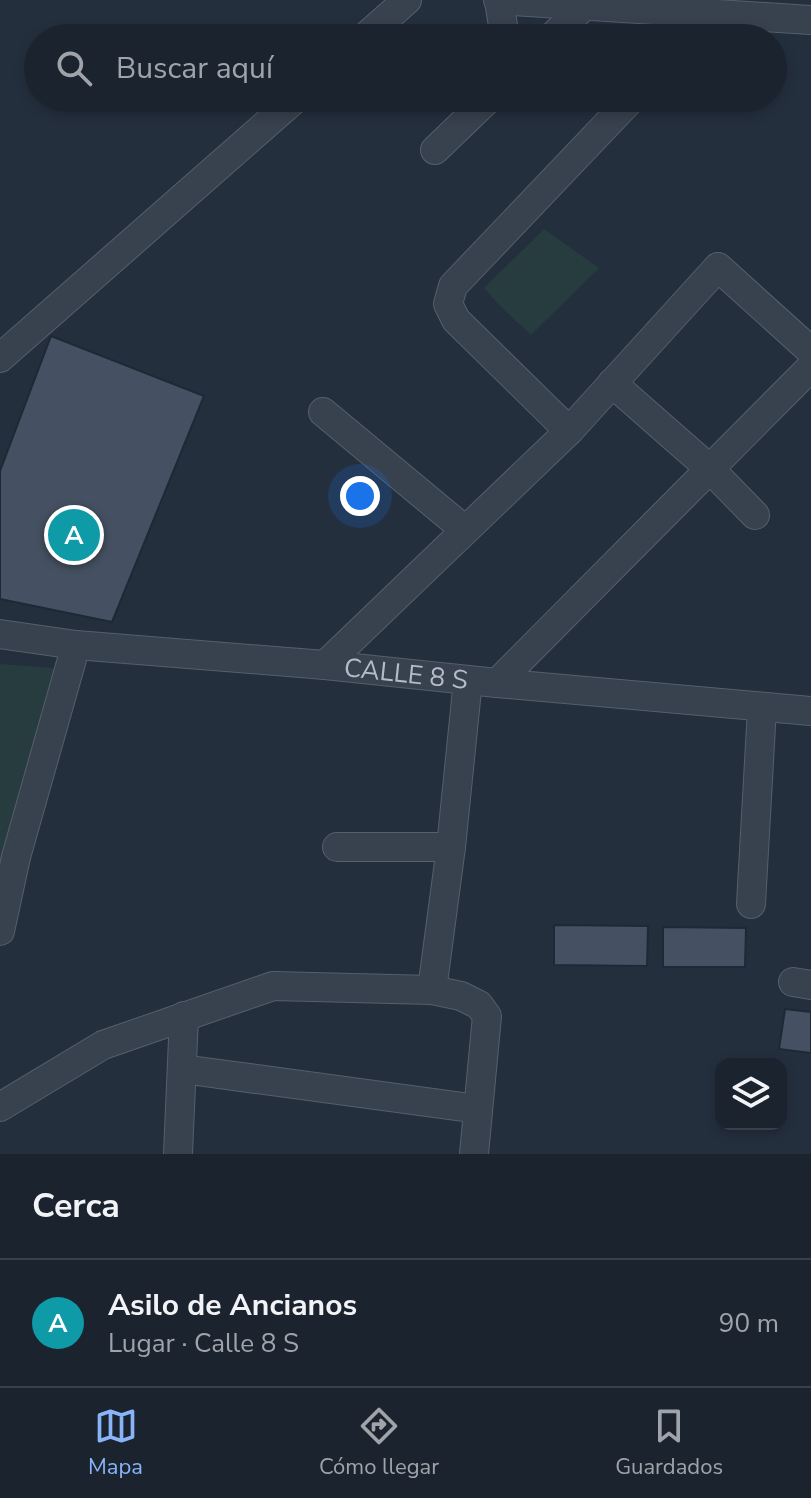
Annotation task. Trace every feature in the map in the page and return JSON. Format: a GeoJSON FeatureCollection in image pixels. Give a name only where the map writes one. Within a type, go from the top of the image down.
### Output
{"type":"FeatureCollection","features":[{"type":"Feature","properties":{"kind":"street"},"geometry":{"type":"LineString","coordinates":[[380,24],[407,0]]}},
{"type":"Feature","properties":{"kind":"street"},"geometry":{"type":"LineString","coordinates":[[502,24],[498,0],[811,20]]}},
{"type":"Feature","properties":{"kind":"street"},"geometry":{"type":"LineString","coordinates":[[565,24],[584,6]]}},
{"type":"Feature","properties":{"kind":"street"},"geometry":{"type":"LineString","coordinates":[[702,24],[711,14]]}},
{"type":"Feature","properties":{"kind":"street"},"geometry":{"type":"LineString","coordinates":[[0,376],[6,353],[280,112]]}},
{"type":"Feature","properties":{"kind":"street"},"geometry":{"type":"LineString","coordinates":[[435,150],[474,112]]}},
{"type":"Feature","properties":{"kind":"street"},"geometry":{"type":"LineString","coordinates":[[569,431],[456,320],[448,304],[453,286],[619,112]]}},
{"type":"Feature","properties":{"kind":"street"},"geometry":{"type":"LineString","coordinates":[[325,665],[569,431],[718,267],[811,351]]}},
{"type":"Feature","properties":{"kind":"street"},"geometry":{"type":"LineString","coordinates":[[497,683],[811,367]]}},
{"type":"Feature","properties":{"kind":"street"},"geometry":{"type":"LineString","coordinates":[[612,383],[710,469],[755,515]]}},
{"type":"Feature","properties":{"kind":"street"},"geometry":{"type":"LineString","coordinates":[[323,412],[465,530]]}},
{"type":"Feature","properties":{"kind":"street","name":"CALLE 8 S"},"geometry":{"type":"LineString","coordinates":[[0,634],[76,645],[811,711]]}},
{"type":"Feature","properties":{"kind":"street"},"geometry":{"type":"LineString","coordinates":[[0,931],[16,857],[76,645]]}},
{"type":"Feature","properties":{"kind":"street"},"geometry":{"type":"LineString","coordinates":[[432,990],[468,680]]}},
{"type":"Feature","properties":{"kind":"street"},"geometry":{"type":"LineString","coordinates":[[751,904],[762,708]]}},
{"type":"Feature","properties":{"kind":"street"},"geometry":{"type":"LineString","coordinates":[[337,847],[451,847]]}},
{"type":"Feature","properties":{"kind":"street"},"geometry":{"type":"LineString","coordinates":[[0,1107],[103,1045],[273,986],[432,990],[461,996],[479,1005],[487,1016],[474,1154]]}},
{"type":"Feature","properties":{"kind":"street"},"geometry":{"type":"LineString","coordinates":[[178,1154],[184,1016]]}},
{"type":"Feature","properties":{"kind":"street"},"geometry":{"type":"LineString","coordinates":[[182,1069],[478,1109]]}},
{"type":"Feature","properties":{"kind":"green space"},"geometry":{"type":"Polygon","coordinates":[[[544,229],[599,268],[531,335],[484,288],[544,229]]]}},
{"type":"Feature","properties":{"kind":"green space"},"geometry":{"type":"Polygon","coordinates":[[[0,664],[66,669],[0,886],[0,664]]]}},
{"type":"Feature","properties":{"kind":"building"},"geometry":{"type":"Polygon","coordinates":[[[51,336],[204,396],[112,622],[0,599],[0,471],[51,336]]]}},
{"type":"Feature","properties":{"kind":"building"},"geometry":{"type":"Polygon","coordinates":[[[554,925],[648,926],[647,966],[554,965],[554,925]]]}},
{"type":"Feature","properties":{"kind":"building"},"geometry":{"type":"Polygon","coordinates":[[[663,927],[746,928],[745,967],[663,967],[663,927]]]}},
{"type":"Feature","properties":{"kind":"building"},"geometry":{"type":"Polygon","coordinates":[[[785,1009],[811,1012],[811,1053],[779,1049],[785,1009]]]}},
{"type":"Feature","properties":{"kind":"place","name":"Asilo de Ancianos"},"geometry":{"type":"Point","coordinates":[74,535]}}]}
